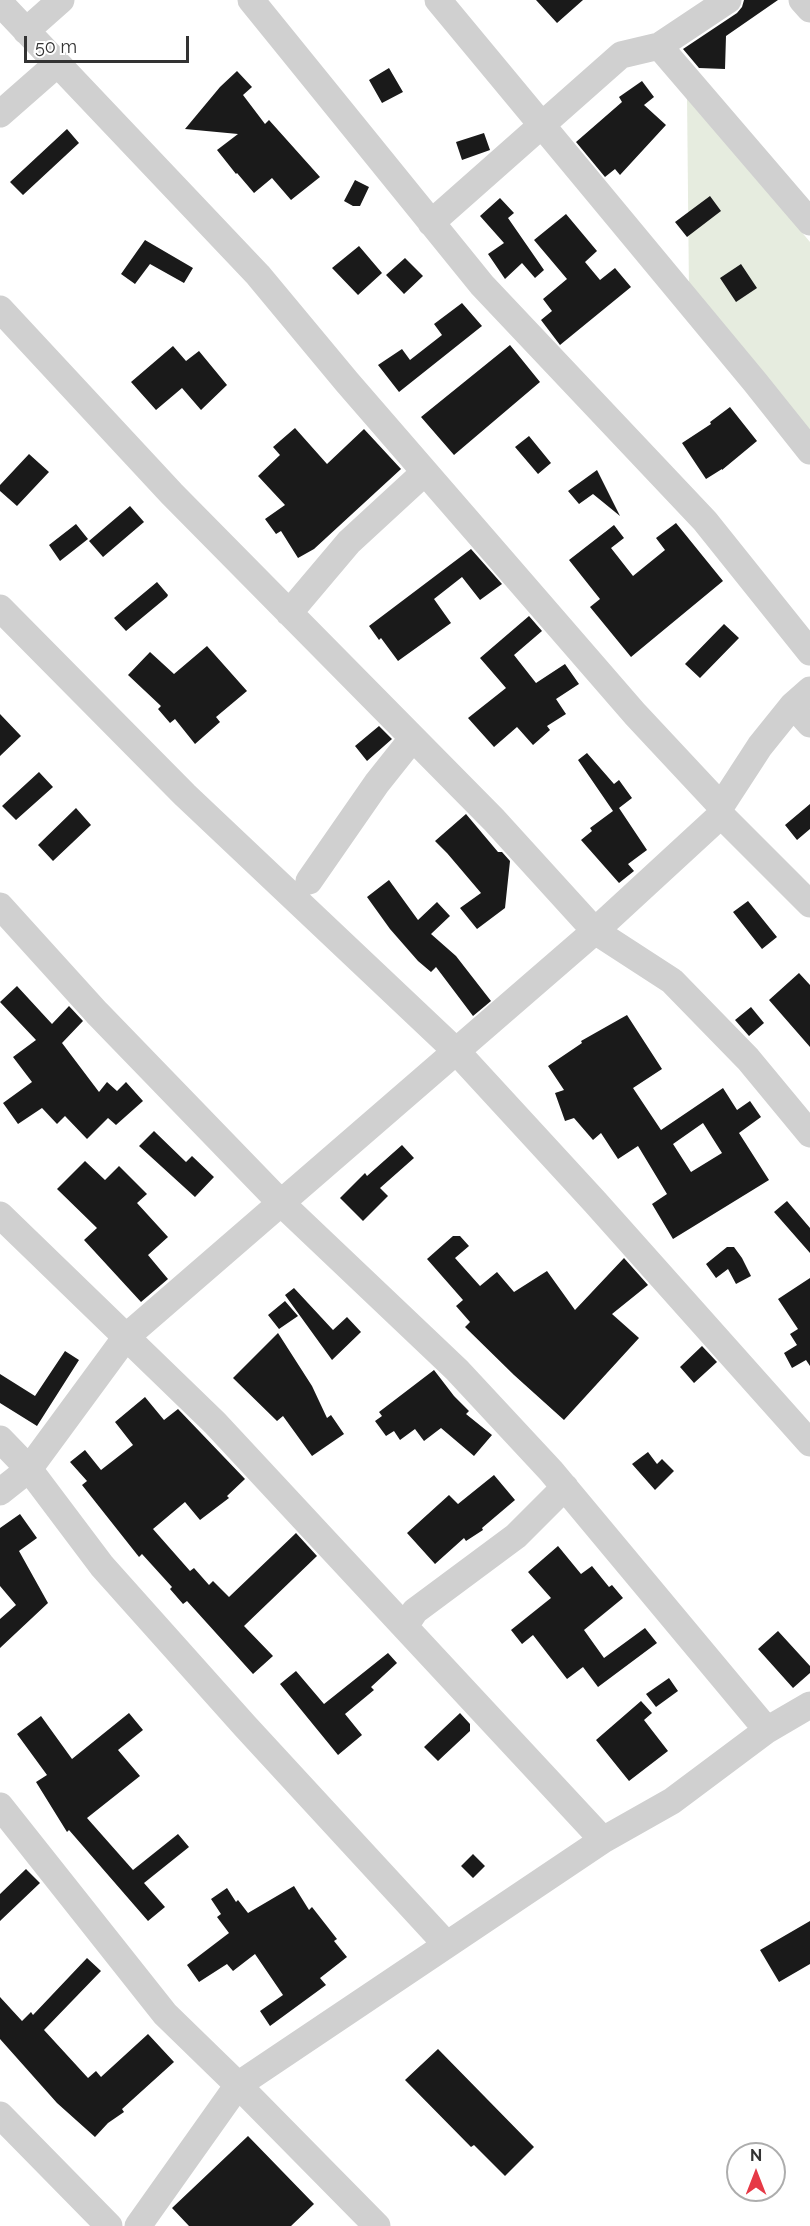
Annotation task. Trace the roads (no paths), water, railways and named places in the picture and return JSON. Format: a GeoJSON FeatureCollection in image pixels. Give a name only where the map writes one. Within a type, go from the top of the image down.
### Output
{"type":"FeatureCollection","features":[{"type":"Feature","properties":{"kind":"street"},"geometry":{"type":"LineString","coordinates":[[26,31],[61,0]]}},
{"type":"Feature","properties":{"kind":"street"},"geometry":{"type":"LineString","coordinates":[[251,0],[482,285],[705,521],[810,652]]}},
{"type":"Feature","properties":{"kind":"street"},"geometry":{"type":"LineString","coordinates":[[438,0],[810,451]]}},
{"type":"Feature","properties":{"kind":"street"},"geometry":{"type":"LineString","coordinates":[[431,223],[621,55],[659,46],[728,0]]}},
{"type":"Feature","properties":{"kind":"street"},"geometry":{"type":"LineString","coordinates":[[802,0],[810,9]]}},
{"type":"Feature","properties":{"kind":"street"},"geometry":{"type":"LineString","coordinates":[[0,3],[258,275],[635,714],[810,904]]}},
{"type":"Feature","properties":{"kind":"street"},"geometry":{"type":"LineString","coordinates":[[659,46],[810,222]]}},
{"type":"Feature","properties":{"kind":"street"},"geometry":{"type":"LineString","coordinates":[[0,114],[57,64]]}},
{"type":"Feature","properties":{"kind":"street"},"geometry":{"type":"LineString","coordinates":[[0,309],[172,494],[494,820],[595,931],[672,981],[748,1059],[810,1134]]}},
{"type":"Feature","properties":{"kind":"street"},"geometry":{"type":"LineString","coordinates":[[289,613],[349,542],[425,472]]}},
{"type":"Feature","properties":{"kind":"street"},"geometry":{"type":"LineString","coordinates":[[0,608],[185,795],[457,1052],[595,1202],[810,1443]]}},
{"type":"Feature","properties":{"kind":"street"},"geometry":{"type":"LineString","coordinates":[[0,1492],[29,1469],[126,1337],[595,931],[721,810],[760,746],[804,706]]}},
{"type":"Feature","properties":{"kind":"street"},"geometry":{"type":"LineString","coordinates":[[309,881],[376,783],[412,739]]}},
{"type":"Feature","properties":{"kind":"street"},"geometry":{"type":"LineString","coordinates":[[0,906],[97,1013],[280,1202],[457,1370],[565,1487],[767,1730]]}},
{"type":"Feature","properties":{"kind":"street"},"geometry":{"type":"LineString","coordinates":[[0,1215],[215,1423],[603,1840]]}},
{"type":"Feature","properties":{"kind":"street"},"geometry":{"type":"LineString","coordinates":[[0,1439],[29,1469],[102,1566],[245,1726],[446,1944]]}},
{"type":"Feature","properties":{"kind":"street"},"geometry":{"type":"LineString","coordinates":[[405,1626],[416,1611],[516,1536],[565,1487]]}},
{"type":"Feature","properties":{"kind":"street"},"geometry":{"type":"LineString","coordinates":[[138,2226],[238,2085],[603,1840],[672,1800],[767,1730],[810,1705]]}},
{"type":"Feature","properties":{"kind":"street"},"geometry":{"type":"LineString","coordinates":[[0,1806],[165,2014],[377,2226]]}},
{"type":"Feature","properties":{"kind":"street"},"geometry":{"type":"LineString","coordinates":[[0,2115],[109,2226]]}}]}
